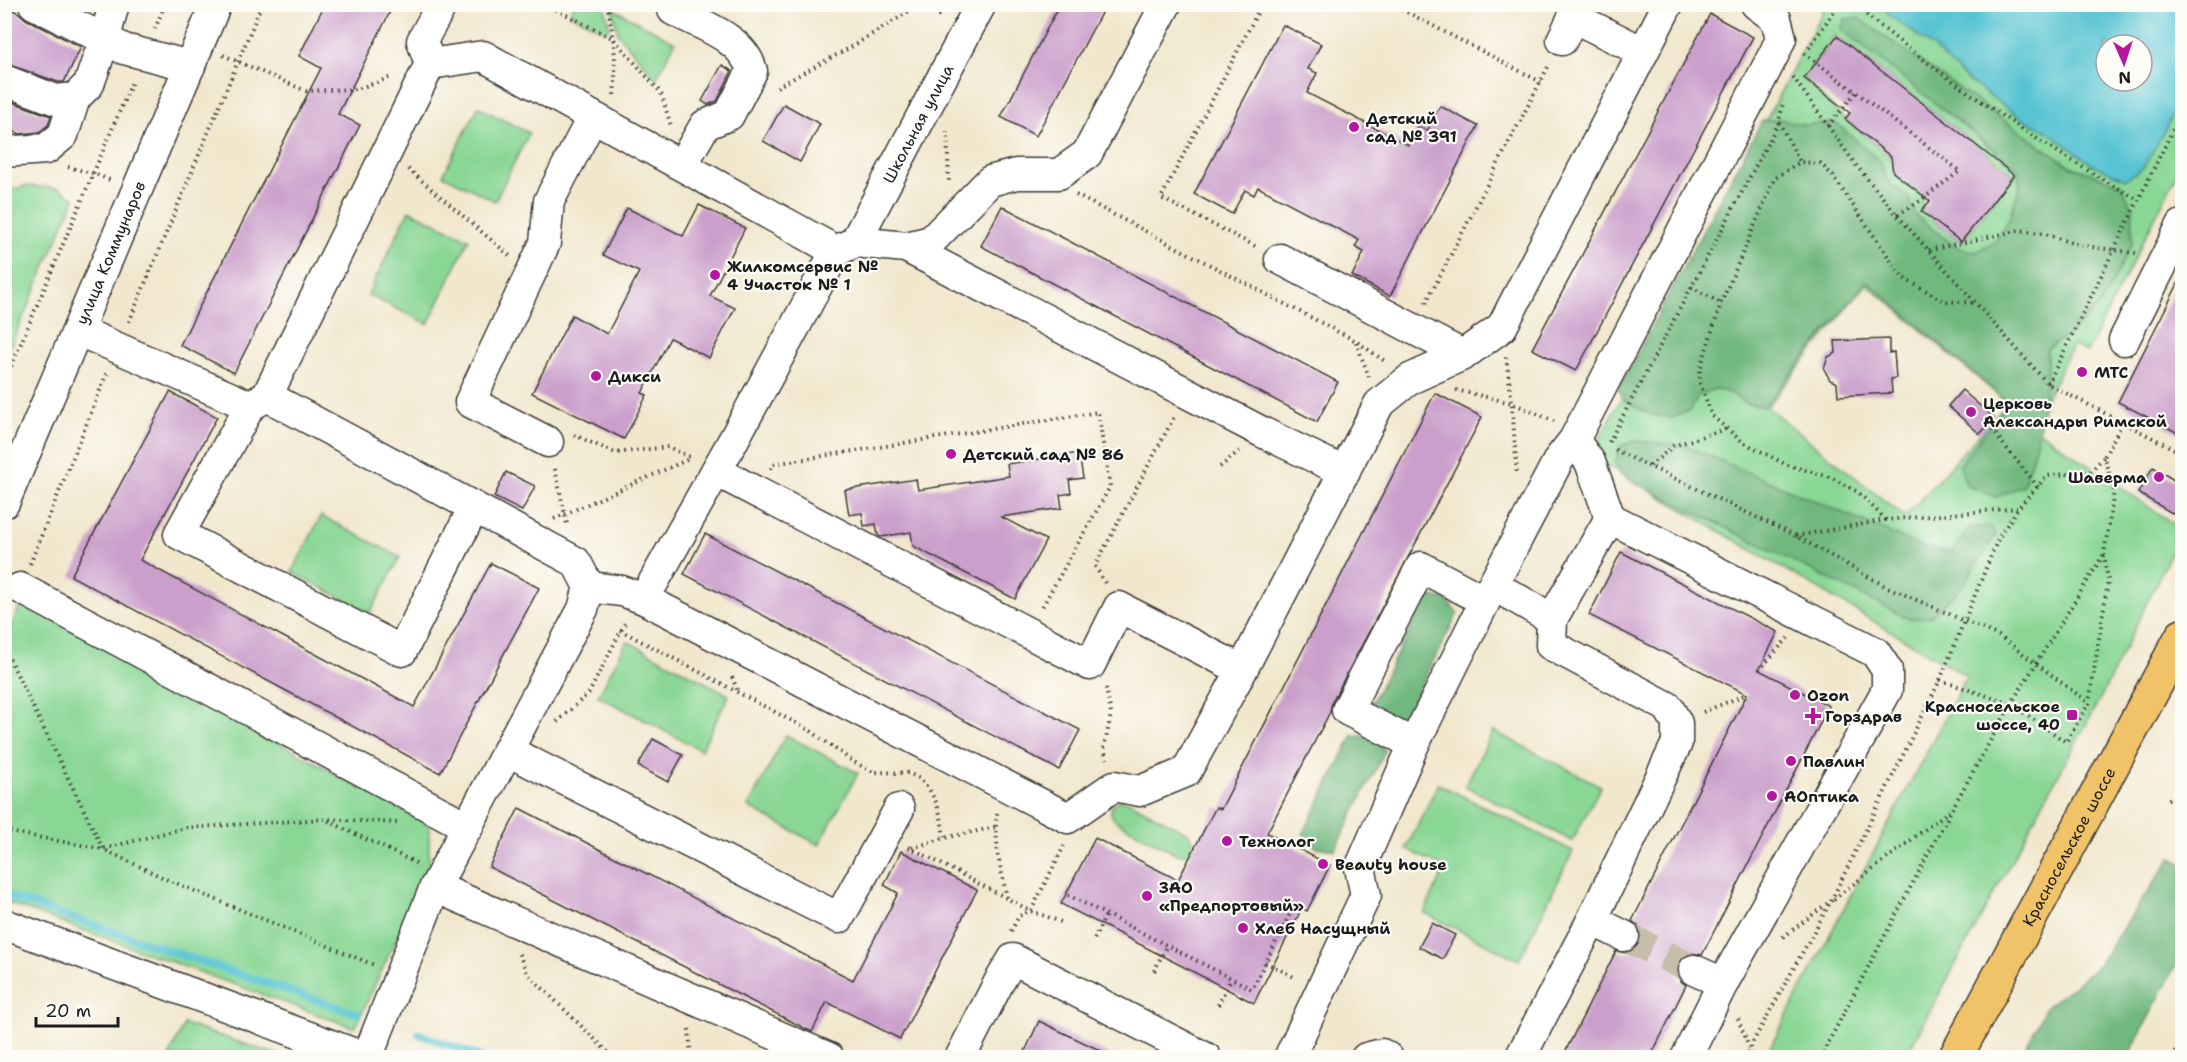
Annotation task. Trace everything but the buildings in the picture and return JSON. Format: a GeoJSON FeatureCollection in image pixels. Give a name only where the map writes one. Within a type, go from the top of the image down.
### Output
{"type":"FeatureCollection","features":[{"type":"Feature","properties":{"kind":"highway","name":"Красносельское шоссе"},"geometry":{"type":"LineString","coordinates":[[1955,1058],[2182,636]]}},
{"type":"Feature","properties":{"kind":"street"},"geometry":{"type":"LineString","coordinates":[[34,4],[124,49],[190,66]]}},
{"type":"Feature","properties":{"kind":"street"},"geometry":{"type":"LineString","coordinates":[[4,152],[46,149],[63,135],[75,98],[89,84],[114,4]]}},
{"type":"Feature","properties":{"kind":"street","name":"улица Коммунаров"},"geometry":{"type":"LineString","coordinates":[[4,503],[216,4]]}},
{"type":"Feature","properties":{"kind":"street"},"geometry":{"type":"LineString","coordinates":[[442,4],[422,41],[430,64],[387,151],[258,401],[179,534],[402,651],[474,507]]}},
{"type":"Feature","properties":{"kind":"street"},"geometry":{"type":"LineString","coordinates":[[430,64],[483,56],[682,165],[845,247],[906,247],[931,241],[990,181],[1016,174],[1059,174],[1087,154],[1166,4]]}},
{"type":"Feature","properties":{"kind":"street"},"geometry":{"type":"LineString","coordinates":[[79,331],[117,349],[258,401],[474,507],[524,534],[582,575],[644,598],[1068,818],[1114,786],[1140,790],[1186,772],[1242,670],[1379,404],[1410,379],[1463,354],[1502,327],[1668,4]]}},
{"type":"Feature","properties":{"kind":"street"},"geometry":{"type":"LineString","coordinates":[[1289,1058],[1366,895],[1360,868],[1413,744],[1559,459],[1576,436],[1793,46],[1776,19],[1756,4]]}},
{"type":"Feature","properties":{"kind":"street"},"geometry":{"type":"LineString","coordinates":[[673,10],[730,40],[749,60],[752,71],[729,115],[705,124],[682,165]]}},
{"type":"Feature","properties":{"kind":"street","name":"Школьная улица"},"geometry":{"type":"LineString","coordinates":[[644,598],[704,464],[734,439],[974,17]]}},
{"type":"Feature","properties":{"kind":"street"},"geometry":{"type":"LineString","coordinates":[[1562,40],[1573,17],[1643,52]]}},
{"type":"Feature","properties":{"kind":"street"},"geometry":{"type":"LineString","coordinates":[[4,80],[56,100],[75,98]]}},
{"type":"Feature","properties":{"kind":"street"},"geometry":{"type":"LineString","coordinates":[[548,442],[470,402],[545,243],[549,201],[600,121]]}},
{"type":"Feature","properties":{"kind":"street"},"geometry":{"type":"LineString","coordinates":[[2124,340],[2182,225]]}},
{"type":"Feature","properties":{"kind":"street"},"geometry":{"type":"LineString","coordinates":[[906,247],[1345,472]]}},
{"type":"Feature","properties":{"kind":"street"},"geometry":{"type":"LineString","coordinates":[[1280,258],[1463,354]]}},
{"type":"Feature","properties":{"kind":"street"},"geometry":{"type":"LineString","coordinates":[[1576,436],[1590,462],[1610,518],[1875,652],[1887,670],[1887,690],[1723,983],[1686,1058]]}},
{"type":"Feature","properties":{"kind":"street"},"geometry":{"type":"LineString","coordinates":[[704,464],[1090,665],[1119,606],[1242,670]]}},
{"type":"Feature","properties":{"kind":"street"},"geometry":{"type":"LineString","coordinates":[[1520,1058],[1592,920],[1677,743],[1677,723],[1668,707],[1551,645],[1552,619],[1610,518]]}},
{"type":"Feature","properties":{"kind":"street"},"geometry":{"type":"LineString","coordinates":[[1413,744],[1347,710],[1421,567],[1552,619]]}},
{"type":"Feature","properties":{"kind":"street"},"geometry":{"type":"LineString","coordinates":[[4,924],[354,1056],[399,976],[435,887],[583,609],[582,575]]}},
{"type":"Feature","properties":{"kind":"street"},"geometry":{"type":"LineString","coordinates":[[20,588],[468,827]]}},
{"type":"Feature","properties":{"kind":"street"},"geometry":{"type":"LineString","coordinates":[[514,739],[839,918],[899,809]]}},
{"type":"Feature","properties":{"kind":"street"},"geometry":{"type":"LineString","coordinates":[[435,887],[829,1058]]}},
{"type":"Feature","properties":{"kind":"street"},"geometry":{"type":"LineString","coordinates":[[1592,920],[1624,936]]}},
{"type":"Feature","properties":{"kind":"street"},"geometry":{"type":"LineString","coordinates":[[960,1058],[1013,959],[1206,1058]]}},
{"type":"Feature","properties":{"kind":"street"},"geometry":{"type":"LineString","coordinates":[[1694,970],[1723,983]]}},
{"type":"Feature","properties":{"kind":"street"},"geometry":{"type":"LineString","coordinates":[[1366,1058],[1382,1054],[1388,1058]]}},
{"type":"Feature","properties":{"kind":"path"},"geometry":{"type":"LineString","coordinates":[[4,383],[165,4]]}},
{"type":"Feature","properties":{"kind":"path"},"geometry":{"type":"LineString","coordinates":[[20,588],[117,349],[262,4]]}},
{"type":"Feature","properties":{"kind":"path"},"geometry":{"type":"LineString","coordinates":[[545,4],[614,39],[661,93],[682,165]]}},
{"type":"Feature","properties":{"kind":"path"},"geometry":{"type":"LineString","coordinates":[[600,121],[613,106],[616,75],[614,39],[607,4]]}},
{"type":"Feature","properties":{"kind":"path"},"geometry":{"type":"LineString","coordinates":[[1262,4],[1161,198],[1280,258]]}},
{"type":"Feature","properties":{"kind":"path"},"geometry":{"type":"LineString","coordinates":[[1391,4],[1540,82]]}},
{"type":"Feature","properties":{"kind":"path"},"geometry":{"type":"LineString","coordinates":[[1839,4],[1793,46],[1960,171],[1897,215]]}},
{"type":"Feature","properties":{"kind":"path"},"geometry":{"type":"LineString","coordinates":[[1854,4],[1902,44],[2032,136],[2078,166],[2139,200]]}},
{"type":"Feature","properties":{"kind":"path"},"geometry":{"type":"LineString","coordinates":[[1864,13],[1865,4]]}},
{"type":"Feature","properties":{"kind":"path"},"geometry":{"type":"LineString","coordinates":[[740,94],[759,97],[851,47],[920,5],[974,17]]}},
{"type":"Feature","properties":{"kind":"path"},"geometry":{"type":"LineString","coordinates":[[1413,327],[1562,40]]}},
{"type":"Feature","properties":{"kind":"path"},"geometry":{"type":"LineString","coordinates":[[237,61],[306,91],[357,89],[430,64]]}},
{"type":"Feature","properties":{"kind":"path"},"geometry":{"type":"LineString","coordinates":[[1787,81],[1789,71],[1856,165],[1897,215],[2048,384],[2182,453]]}},
{"type":"Feature","properties":{"kind":"path"},"geometry":{"type":"LineString","coordinates":[[1828,126],[1856,92]]}},
{"type":"Feature","properties":{"kind":"path"},"geometry":{"type":"LineString","coordinates":[[1783,102],[1779,122],[1607,446],[1796,536],[1885,586],[2000,636],[2089,703]]}},
{"type":"Feature","properties":{"kind":"path"},"geometry":{"type":"LineString","coordinates":[[2048,384],[2182,111]]}},
{"type":"Feature","properties":{"kind":"path"},"geometry":{"type":"LineString","coordinates":[[1779,122],[1800,162]]}},
{"type":"Feature","properties":{"kind":"path"},"geometry":{"type":"LineString","coordinates":[[2174,129],[2182,129]]}},
{"type":"Feature","properties":{"kind":"path"},"geometry":{"type":"LineString","coordinates":[[947,130],[951,223]]}},
{"type":"Feature","properties":{"kind":"path"},"geometry":{"type":"LineString","coordinates":[[387,151],[531,274]]}},
{"type":"Feature","properties":{"kind":"path"},"geometry":{"type":"LineString","coordinates":[[1886,520],[1858,492],[1830,477],[1787,465],[1757,450],[1727,428],[1712,416],[1700,383],[1700,369],[1721,303],[1775,178],[1800,162],[1820,163],[1833,176],[1902,277],[1944,301],[1975,303]]}},
{"type":"Feature","properties":{"kind":"path"},"geometry":{"type":"LineString","coordinates":[[1059,174],[1060,187],[1356,341],[1410,379],[1512,403],[1576,436]]}},
{"type":"Feature","properties":{"kind":"path"},"geometry":{"type":"LineString","coordinates":[[1929,250],[2020,230],[2113,251],[2167,256]]}},
{"type":"Feature","properties":{"kind":"path"},"geometry":{"type":"LineString","coordinates":[[1691,287],[1721,303]]}},
{"type":"Feature","properties":{"kind":"path"},"geometry":{"type":"LineString","coordinates":[[1502,327],[1512,403],[1520,516],[1527,520]]}},
{"type":"Feature","properties":{"kind":"path"},"geometry":{"type":"LineString","coordinates":[[1356,341],[1379,404]]}},
{"type":"Feature","properties":{"kind":"path"},"geometry":{"type":"LineString","coordinates":[[1095,566],[1187,393]]}},
{"type":"Feature","properties":{"kind":"path"},"geometry":{"type":"LineString","coordinates":[[758,493],[773,464],[1098,412],[1110,487],[1027,632]]}},
{"type":"Feature","properties":{"kind":"path"},"geometry":{"type":"LineString","coordinates":[[1744,1058],[1831,901],[1940,680],[1998,539],[2018,508],[2047,476],[2090,472],[2104,457],[2122,422]]}},
{"type":"Feature","properties":{"kind":"path"},"geometry":{"type":"LineString","coordinates":[[1988,425],[2037,487]]}},
{"type":"Feature","properties":{"kind":"path"},"geometry":{"type":"LineString","coordinates":[[1650,466],[1673,446],[1727,428]]}},
{"type":"Feature","properties":{"kind":"path"},"geometry":{"type":"LineString","coordinates":[[582,575],[548,442],[572,434],[615,453],[668,447],[704,464]]}},
{"type":"Feature","properties":{"kind":"path"},"geometry":{"type":"LineString","coordinates":[[524,534],[565,514],[704,464],[734,439]]}},
{"type":"Feature","properties":{"kind":"path"},"geometry":{"type":"LineString","coordinates":[[1940,680],[2011,704],[2066,742],[2089,703],[2108,581],[2104,554],[2114,491],[2104,457]]}},
{"type":"Feature","properties":{"kind":"path"},"geometry":{"type":"LineString","coordinates":[[1796,536],[1886,520],[2018,508]]}},
{"type":"Feature","properties":{"kind":"path"},"geometry":{"type":"LineString","coordinates":[[1820,1058],[1952,809],[2011,704],[2104,554]]}},
{"type":"Feature","properties":{"kind":"path"},"geometry":{"type":"LineString","coordinates":[[514,739],[557,722],[589,693],[620,630],[644,598]]}},
{"type":"Feature","properties":{"kind":"path"},"geometry":{"type":"LineString","coordinates":[[1759,670],[1807,618]]}},
{"type":"Feature","properties":{"kind":"path"},"geometry":{"type":"LineString","coordinates":[[620,630],[811,731],[852,761],[873,772],[908,773],[919,778],[929,789],[936,802],[941,816],[944,838]]}},
{"type":"Feature","properties":{"kind":"path"},"geometry":{"type":"LineString","coordinates":[[4,648],[103,849]]}},
{"type":"Feature","properties":{"kind":"path"},"geometry":{"type":"LineString","coordinates":[[1090,665],[1103,677],[1111,714],[1104,749],[1114,786]]}},
{"type":"Feature","properties":{"kind":"path"},"geometry":{"type":"LineString","coordinates":[[1677,723],[1747,694]]}},
{"type":"Feature","properties":{"kind":"path"},"geometry":{"type":"LineString","coordinates":[[999,782],[996,827],[998,856],[1007,898]]}},
{"type":"Feature","properties":{"kind":"path"},"geometry":{"type":"LineString","coordinates":[[2168,799],[2182,801]]}},
{"type":"Feature","properties":{"kind":"path"},"geometry":{"type":"LineString","coordinates":[[1777,942],[1952,809]]}},
{"type":"Feature","properties":{"kind":"path"},"geometry":{"type":"LineString","coordinates":[[1013,959],[1008,937],[1019,916],[1031,911],[1064,846],[1068,818]]}},
{"type":"Feature","properties":{"kind":"path"},"geometry":{"type":"LineString","coordinates":[[103,849],[184,828],[325,819],[408,824]]}},
{"type":"Feature","properties":{"kind":"path"},"geometry":{"type":"LineString","coordinates":[[325,819],[430,870],[435,887]]}},
{"type":"Feature","properties":{"kind":"path"},"geometry":{"type":"LineString","coordinates":[[910,848],[996,827]]}},
{"type":"Feature","properties":{"kind":"path"},"geometry":{"type":"LineString","coordinates":[[4,831],[103,849],[166,879],[399,976]]}},
{"type":"Feature","properties":{"kind":"path"},"geometry":{"type":"LineString","coordinates":[[884,835],[1031,911],[1065,923]]}},
{"type":"Feature","properties":{"kind":"path"},"geometry":{"type":"LineString","coordinates":[[1068,895],[1252,989],[1292,910]]}},
{"type":"Feature","properties":{"kind":"path"},"geometry":{"type":"LineString","coordinates":[[1094,939],[1106,915]]}},
{"type":"Feature","properties":{"kind":"path"},"geometry":{"type":"LineString","coordinates":[[517,923],[512,936],[527,973],[614,1058]]}},
{"type":"Feature","properties":{"kind":"path"},"geometry":{"type":"LineString","coordinates":[[1154,971],[1167,945]]}},
{"type":"Feature","properties":{"kind":"path"},"geometry":{"type":"LineString","coordinates":[[1265,962],[1272,966]]}},
{"type":"Feature","properties":{"kind":"path"},"geometry":{"type":"LineString","coordinates":[[1218,1005],[1231,979]]}},
{"type":"Feature","properties":{"kind":"path"},"geometry":{"type":"LineString","coordinates":[[2173,1058],[2182,1040]]}},
{"type":"Feature","properties":{"kind":"green space"},"geometry":{"type":"Polygon","coordinates":[[[573,5],[604,5],[610,28],[605,31],[570,14],[573,5]]]}},
{"type":"Feature","properties":{"kind":"green space"},"geometry":{"type":"Polygon","coordinates":[[[1826,5],[2182,5],[2182,164],[2087,352],[2073,345],[2032,426],[2182,530],[2103,693],[1905,1057],[1765,1057],[1967,676],[1591,456],[1826,5]],[[1835,35],[1804,79],[1845,119],[1891,157],[1923,195],[1922,211],[1961,242],[2014,175],[1835,35]],[[1867,284],[1767,407],[1905,517],[2007,403],[1867,284]]]}},
{"type":"Feature","properties":{"kind":"green space"},"geometry":{"type":"Polygon","coordinates":[[[612,8],[675,42],[656,79],[618,34],[612,8]]]}},
{"type":"Feature","properties":{"kind":"green space"},"geometry":{"type":"Polygon","coordinates":[[[1858,18],[2070,166],[2121,184],[2133,209],[2132,244],[2102,303],[2070,334],[2047,349],[2046,384],[2041,418],[2034,452],[2023,486],[1996,497],[1967,486],[1959,465],[2008,403],[1867,281],[1764,407],[1744,403],[1731,393],[1715,389],[1698,395],[1691,410],[1672,418],[1649,414],[1624,400],[1618,389],[1762,121],[1778,119],[1804,125],[1836,123],[1880,161],[1887,181],[1910,199],[1916,216],[1956,247],[1975,252],[1996,241],[2010,218],[2020,185],[2017,168],[1841,29],[1845,19],[1858,18]]]}},
{"type":"Feature","properties":{"kind":"green space"},"geometry":{"type":"Polygon","coordinates":[[[478,107],[529,133],[495,201],[443,175],[478,107]]]}},
{"type":"Feature","properties":{"kind":"green space"},"geometry":{"type":"Polygon","coordinates":[[[26,186],[58,188],[75,198],[5,359],[5,191],[26,186]]]}},
{"type":"Feature","properties":{"kind":"green space"},"geometry":{"type":"Polygon","coordinates":[[[409,210],[469,239],[428,324],[368,295],[409,210]]]}},
{"type":"Feature","properties":{"kind":"green space"},"geometry":{"type":"Polygon","coordinates":[[[1635,441],[1684,445],[1918,545],[1951,553],[1970,527],[1991,527],[1996,535],[1961,588],[1930,617],[1909,619],[1628,479],[1615,463],[1620,446],[1635,441]]]}},
{"type":"Feature","properties":{"kind":"green space"},"geometry":{"type":"Polygon","coordinates":[[[321,516],[400,557],[370,613],[292,572],[321,516]]]}},
{"type":"Feature","properties":{"kind":"green space"},"geometry":{"type":"Polygon","coordinates":[[[1427,596],[1445,599],[1458,613],[1401,724],[1369,708],[1427,596]]]}},
{"type":"Feature","properties":{"kind":"green space"},"geometry":{"type":"Polygon","coordinates":[[[23,601],[429,825],[429,868],[355,1028],[5,902],[4,639],[23,601]]]}},
{"type":"Feature","properties":{"kind":"green space"},"geometry":{"type":"Polygon","coordinates":[[[627,641],[729,695],[701,750],[598,696],[627,641]]]}},
{"type":"Feature","properties":{"kind":"green space"},"geometry":{"type":"Polygon","coordinates":[[[1493,731],[1601,786],[1572,841],[1465,786],[1493,731]]]}},
{"type":"Feature","properties":{"kind":"green space"},"geometry":{"type":"Polygon","coordinates":[[[786,735],[858,773],[819,845],[748,807],[786,735]]]}},
{"type":"Feature","properties":{"kind":"green space"},"geometry":{"type":"Polygon","coordinates":[[[1353,735],[1372,738],[1385,751],[1335,850],[1316,847],[1303,834],[1353,735]]]}},
{"type":"Feature","properties":{"kind":"green space"},"geometry":{"type":"Polygon","coordinates":[[[1438,784],[1573,851],[1519,960],[1424,913],[1445,868],[1406,849],[1438,784]]]}},
{"type":"Feature","properties":{"kind":"green space"},"geometry":{"type":"Polygon","coordinates":[[[1120,800],[1128,801],[1188,833],[1193,841],[1190,852],[1177,854],[1117,822],[1111,810],[1120,800]]]}},
{"type":"Feature","properties":{"kind":"green space"},"geometry":{"type":"Polygon","coordinates":[[[2171,858],[2182,863],[2182,953],[2128,1057],[2021,1057],[2046,1007],[2095,969],[2171,858]]]}},
{"type":"Feature","properties":{"kind":"green space"},"geometry":{"type":"Polygon","coordinates":[[[184,1024],[284,1057],[169,1057],[184,1024]]]}},
{"type":"Feature","properties":{"kind":"water"},"geometry":{"type":"Polygon","coordinates":[[[1885,5],[2181,5],[2182,91],[2166,128],[2143,168],[2126,179],[2093,165],[2047,131],[2023,119],[1966,79],[1933,47],[1889,15],[1885,5]]]}},
{"type":"Feature","properties":{"kind":"waterway"},"geometry":{"type":"LineString","coordinates":[[4,895],[358,1014]]}},
{"type":"Feature","properties":{"kind":"waterway"},"geometry":{"type":"LineString","coordinates":[[419,1034],[484,1058]]}},
{"type":"Feature","properties":{"kind":"tunnel"},"geometry":{"type":"LineString","coordinates":[[1624,936],[1694,970]]}},
{"type":"Feature","properties":{"kind":"place","name":"Детский сад № 391"},"geometry":{"type":"Point","coordinates":[1354,127]}},
{"type":"Feature","properties":{"kind":"place","name":"Жилкомсервис № 4 Участок № 1"},"geometry":{"type":"Point","coordinates":[715,275]}},
{"type":"Feature","properties":{"kind":"place","name":"МТС"},"geometry":{"type":"Point","coordinates":[2082,372]}},
{"type":"Feature","properties":{"kind":"place","name":"Дикси"},"geometry":{"type":"Point","coordinates":[596,376]}},
{"type":"Feature","properties":{"kind":"place","name":"Церковь Александры Римской"},"geometry":{"type":"Point","coordinates":[1971,412]}},
{"type":"Feature","properties":{"kind":"place","name":"Детский сад № 86"},"geometry":{"type":"Point","coordinates":[951,454]}},
{"type":"Feature","properties":{"kind":"place","name":"Шаверма"},"geometry":{"type":"Point","coordinates":[2159,477]}},
{"type":"Feature","properties":{"kind":"place","name":"Ozon"},"geometry":{"type":"Point","coordinates":[1795,695]}},
{"type":"Feature","properties":{"kind":"place","name":"Красносельское шоссе, 40"},"geometry":{"type":"Point","coordinates":[2072,715]}},
{"type":"Feature","properties":{"kind":"place","name":"Горздрав"},"geometry":{"type":"Point","coordinates":[1813,716]}},
{"type":"Feature","properties":{"kind":"place","name":"Павлин"},"geometry":{"type":"Point","coordinates":[1791,761]}},
{"type":"Feature","properties":{"kind":"place","name":"АОптика"},"geometry":{"type":"Point","coordinates":[1772,796]}},
{"type":"Feature","properties":{"kind":"place","name":"Технолог"},"geometry":{"type":"Point","coordinates":[1227,841]}},
{"type":"Feature","properties":{"kind":"place","name":"Beauty house"},"geometry":{"type":"Point","coordinates":[1323,864]}},
{"type":"Feature","properties":{"kind":"place","name":"ЗАО «Предпортовый»"},"geometry":{"type":"Point","coordinates":[1147,896]}},
{"type":"Feature","properties":{"kind":"place","name":"Хлеб Насущный"},"geometry":{"type":"Point","coordinates":[1243,928]}}]}
